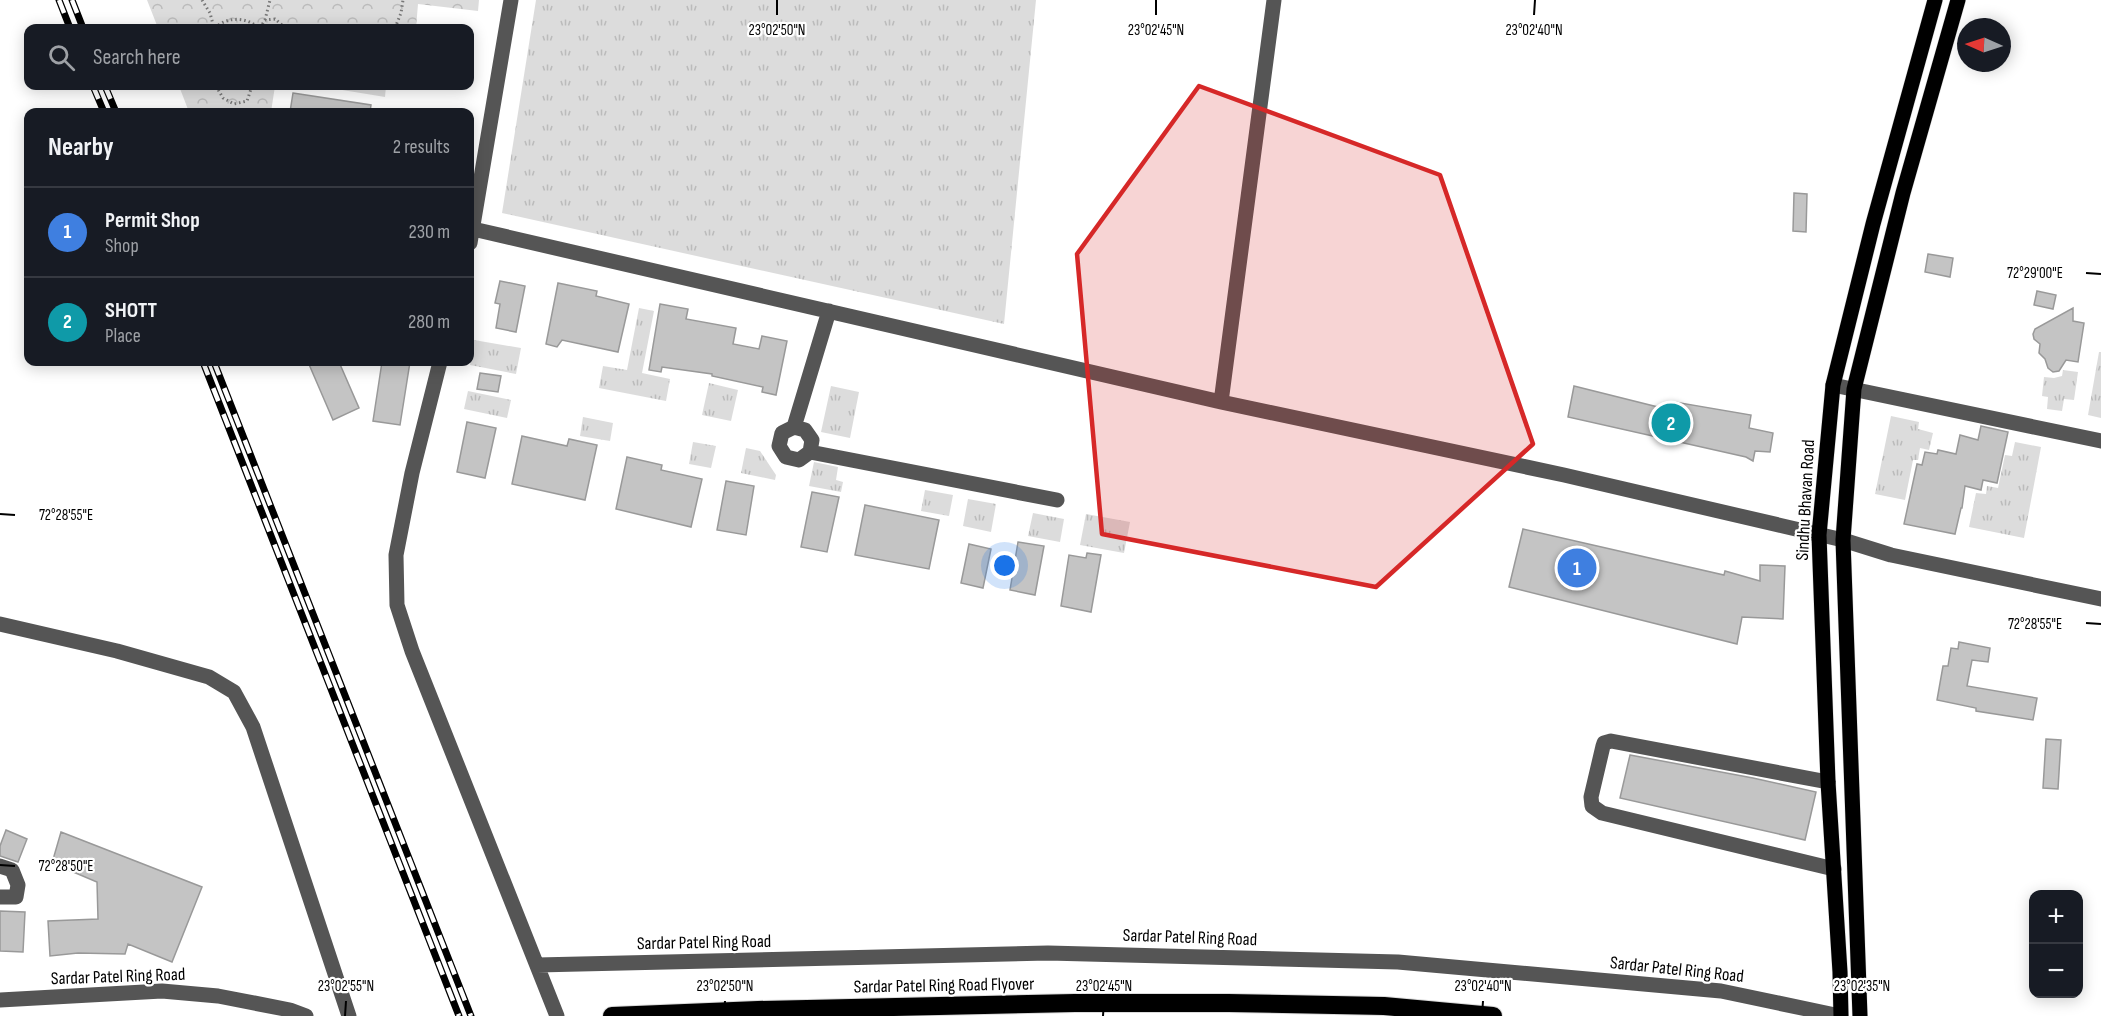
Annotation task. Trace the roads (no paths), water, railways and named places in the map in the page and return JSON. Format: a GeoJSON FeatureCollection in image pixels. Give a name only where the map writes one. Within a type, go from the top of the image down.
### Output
{"type":"FeatureCollection","features":[{"type":"Feature","properties":{"kind":"highway","name":"Sardar Patel Ring Road Flyover"},"geometry":{"type":"LineString","coordinates":[[612,1016],[758,1010],[1216,1003],[1384,1006],[1493,1016]]}},
{"type":"Feature","properties":{"kind":"main road","name":"Sindhu Bhavan Road"},"geometry":{"type":"LineString","coordinates":[[1840,1016],[1840,972],[1828,782],[1819,535],[1833,385],[1873,224],[1935,0]]}},
{"type":"Feature","properties":{"kind":"main road"},"geometry":{"type":"LineString","coordinates":[[1860,1016],[1843,540],[1854,389],[1903,193],[1958,0]]}},
{"type":"Feature","properties":{"kind":"street"},"geometry":{"type":"LineString","coordinates":[[474,218],[511,0]]}},
{"type":"Feature","properties":{"kind":"street"},"geometry":{"type":"LineString","coordinates":[[1221,402],[1274,0]]}},
{"type":"Feature","properties":{"kind":"street"},"geometry":{"type":"LineString","coordinates":[[474,237],[829,312],[1221,402],[1564,475],[1843,540],[1891,555],[2101,599]]}},
{"type":"Feature","properties":{"kind":"street"},"geometry":{"type":"LineString","coordinates":[[794,427],[829,312]]}},
{"type":"Feature","properties":{"kind":"street"},"geometry":{"type":"LineString","coordinates":[[439,366],[412,473],[396,555],[397,605],[412,651],[557,1016]]}},
{"type":"Feature","properties":{"kind":"street"},"geometry":{"type":"LineString","coordinates":[[1833,385],[2101,441]]}},
{"type":"Feature","properties":{"kind":"street"},"geometry":{"type":"LineString","coordinates":[[794,427],[805,430],[812,440],[810,452],[799,460],[786,458],[779,446],[782,433],[794,427]]}},
{"type":"Feature","properties":{"kind":"street"},"geometry":{"type":"LineString","coordinates":[[810,452],[1056,500]]}},
{"type":"Feature","properties":{"kind":"street"},"geometry":{"type":"LineString","coordinates":[[0,624],[117,651],[208,677],[234,692],[253,727],[349,1016]]}},
{"type":"Feature","properties":{"kind":"street"},"geometry":{"type":"LineString","coordinates":[[1828,782],[1611,741],[1604,743],[1591,797],[1592,806],[1602,813],[1834,869]]}},
{"type":"Feature","properties":{"kind":"street"},"geometry":{"type":"LineString","coordinates":[[0,866],[12,870],[18,885],[16,897],[0,897]]}},
{"type":"Feature","properties":{"kind":"street","name":"Sardar Patel Ring Road"},"geometry":{"type":"LineString","coordinates":[[537,965],[1048,953],[1398,962],[1721,991],[1840,1016]]}},
{"type":"Feature","properties":{"kind":"street","name":"Sardar Patel Ring Road"},"geometry":{"type":"LineString","coordinates":[[0,1000],[162,991],[218,996],[290,1010],[306,1016]]}},
{"type":"Feature","properties":{"kind":"railway"},"geometry":{"type":"LineString","coordinates":[[59,0],[68,24]]}},
{"type":"Feature","properties":{"kind":"railway"},"geometry":{"type":"LineString","coordinates":[[72,0],[81,24]]}},
{"type":"Feature","properties":{"kind":"railway"},"geometry":{"type":"LineString","coordinates":[[95,90],[102,108]]}},
{"type":"Feature","properties":{"kind":"railway"},"geometry":{"type":"LineString","coordinates":[[107,90],[114,108]]}},
{"type":"Feature","properties":{"kind":"railway"},"geometry":{"type":"LineString","coordinates":[[205,366],[459,1016]]}},
{"type":"Feature","properties":{"kind":"railway"},"geometry":{"type":"LineString","coordinates":[[216,366],[471,1016]]}},
{"type":"Feature","properties":{"kind":"place","name":"SHOTT"},"geometry":{"type":"Point","coordinates":[1671,423]}},
{"type":"Feature","properties":{"kind":"place","name":"Permit Shop"},"geometry":{"type":"Point","coordinates":[1577,568]}}]}
